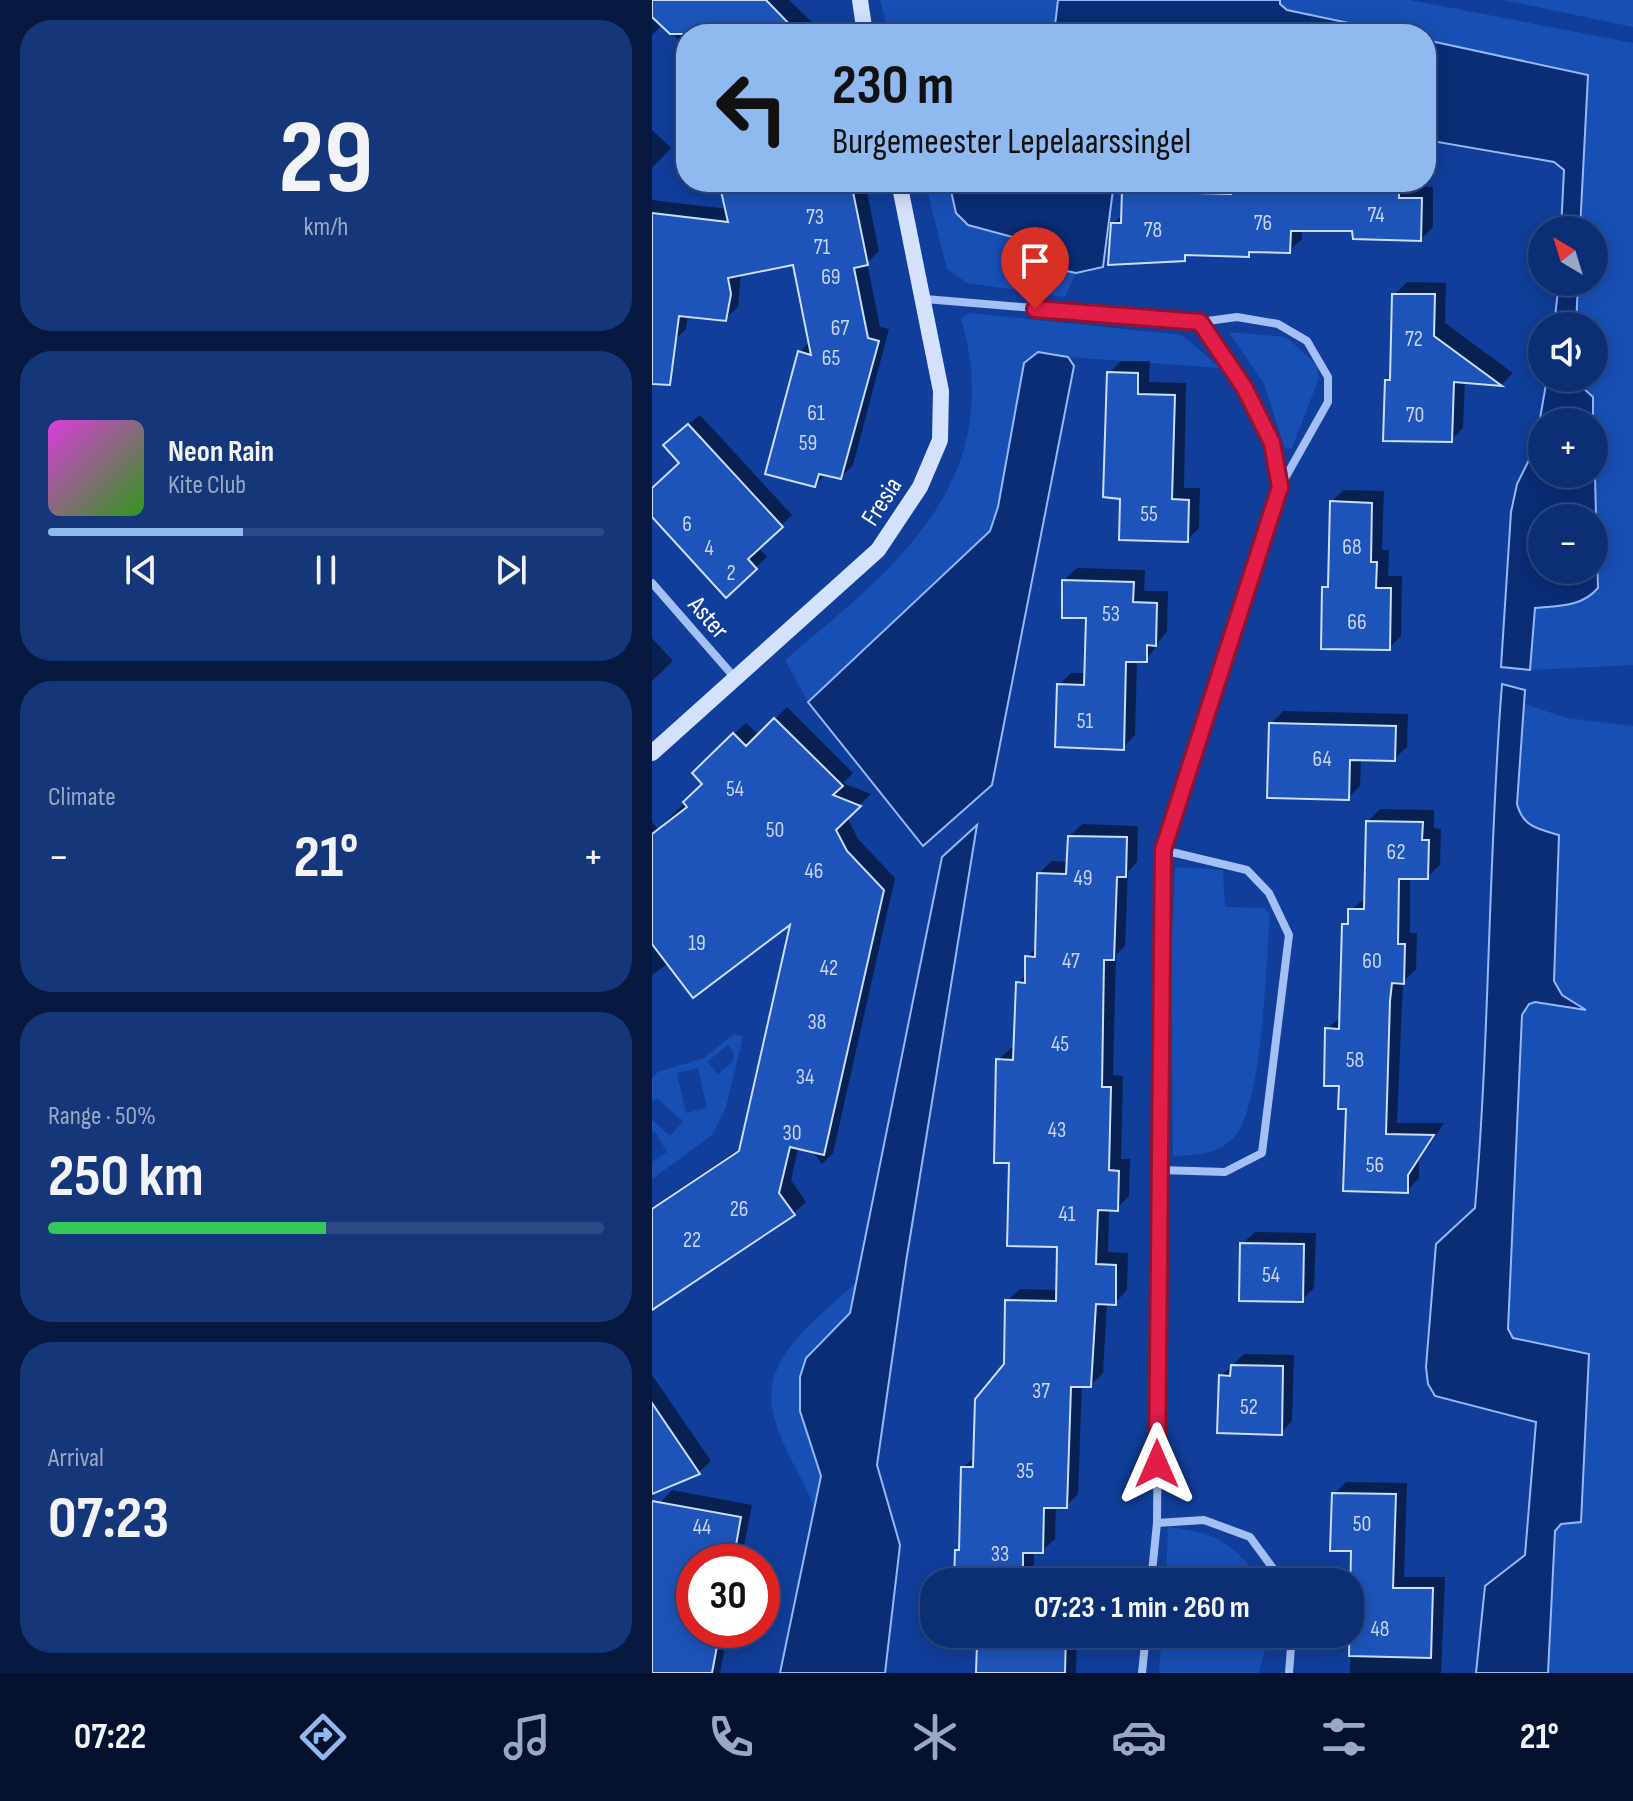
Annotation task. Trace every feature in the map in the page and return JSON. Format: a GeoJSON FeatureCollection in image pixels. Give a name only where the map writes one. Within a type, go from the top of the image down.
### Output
{"type":"FeatureCollection","features":[{"type":"Feature","properties":{"kind":"street"},"geometry":{"type":"LineString","coordinates":[[860,0],[864,24]]}},
{"type":"Feature","properties":{"kind":"street","name":"Fresia"},"geometry":{"type":"LineString","coordinates":[[652,753],[878,550],[920,487],[940,440],[941,391],[901,192]]}},
{"type":"Feature","properties":{"kind":"street"},"geometry":{"type":"LineString","coordinates":[[925,299],[1200,322],[1237,317],[1278,324],[1307,341],[1328,377],[1328,402],[1280,487],[1163,850],[1157,1523],[1152,1568]]}},
{"type":"Feature","properties":{"kind":"street"},"geometry":{"type":"LineString","coordinates":[[1200,322],[1244,387],[1272,443],[1280,487]]}},
{"type":"Feature","properties":{"kind":"street","name":"Aster"},"geometry":{"type":"LineString","coordinates":[[652,583],[735,678]]}},
{"type":"Feature","properties":{"kind":"street"},"geometry":{"type":"LineString","coordinates":[[1160,1170],[1225,1172],[1262,1153],[1289,935],[1269,893],[1247,870],[1163,850]]}},
{"type":"Feature","properties":{"kind":"street"},"geometry":{"type":"LineString","coordinates":[[1157,1523],[1204,1520],[1250,1537],[1273,1568]]}},
{"type":"Feature","properties":{"kind":"street"},"geometry":{"type":"LineString","coordinates":[[1142,1673],[1145,1648]]}},
{"type":"Feature","properties":{"kind":"street"},"geometry":{"type":"LineString","coordinates":[[1289,1673],[1291,1648]]}},
{"type":"Feature","properties":{"kind":"shaded area"},"geometry":{"type":"Polygon","coordinates":[[[880,0],[1058,0],[1055,24],[886,24],[880,0]]]}},
{"type":"Feature","properties":{"kind":"shaded area"},"geometry":{"type":"Polygon","coordinates":[[[1058,0],[1280,0],[1287,10],[1354,24],[1055,24],[1058,0]]]}},
{"type":"Feature","properties":{"kind":"shaded area"},"geometry":{"type":"Polygon","coordinates":[[[1280,0],[1410,0],[1633,43],[1633,665],[1530,670],[1534,608],[1577,602],[1592,594],[1598,584],[1608,584],[1608,504],[1596,504],[1595,488],[1608,488],[1608,408],[1593,408],[1593,397],[1587,392],[1608,392],[1608,312],[1577,312],[1577,296],[1608,296],[1608,216],[1581,216],[1587,76],[1436,41],[1436,24],[1354,24],[1287,10],[1280,0]]]}},
{"type":"Feature","properties":{"kind":"shaded area"},"geometry":{"type":"Polygon","coordinates":[[[1503,0],[1633,0],[1633,27],[1503,0]]]}},
{"type":"Feature","properties":{"kind":"shaded area"},"geometry":{"type":"Polygon","coordinates":[[[1436,42],[1588,75],[1581,216],[1562,216],[1564,170],[1554,162],[1436,142],[1436,42]]]}},
{"type":"Feature","properties":{"kind":"shaded area"},"geometry":{"type":"Polygon","coordinates":[[[928,192],[951,192],[956,213],[968,225],[1032,242],[1057,271],[1076,273],[1065,297],[967,283],[947,269],[928,192]]]}},
{"type":"Feature","properties":{"kind":"shaded area"},"geometry":{"type":"Polygon","coordinates":[[[951,192],[1113,192],[1103,267],[1076,273],[1043,266],[1031,242],[968,225],[956,213],[951,192]]]}},
{"type":"Feature","properties":{"kind":"shaded area"},"geometry":{"type":"Polygon","coordinates":[[[1557,296],[1577,296],[1577,312],[1556,312],[1557,296]]]}},
{"type":"Feature","properties":{"kind":"shaded area"},"geometry":{"type":"Polygon","coordinates":[[[971,313],[1182,335],[1220,368],[1068,357],[1050,353],[1039,353],[1029,358],[1024,363],[998,507],[990,531],[808,702],[785,660],[866,590],[902,554],[932,515],[955,473],[969,427],[971,376],[961,318],[971,313]]]}},
{"type":"Feature","properties":{"kind":"shaded area"},"geometry":{"type":"Polygon","coordinates":[[[1229,332],[1286,337],[1317,365],[1319,378],[1292,448],[1285,449],[1264,384],[1229,332]]]}},
{"type":"Feature","properties":{"kind":"shaded area"},"geometry":{"type":"Polygon","coordinates":[[[1038,352],[1068,357],[1074,366],[992,785],[923,846],[808,702],[990,531],[998,507],[1024,363],[1038,352]]]}},
{"type":"Feature","properties":{"kind":"shaded area"},"geometry":{"type":"Polygon","coordinates":[[[1545,392],[1587,392],[1593,397],[1593,408],[1542,408],[1545,392]]]}},
{"type":"Feature","properties":{"kind":"shaded area"},"geometry":{"type":"Polygon","coordinates":[[[1528,462],[1528,488],[1595,488],[1596,504],[1528,504],[1528,584],[1598,584],[1598,588],[1577,602],[1535,608],[1530,670],[1501,667],[1511,512],[1517,484],[1528,462]]]}},
{"type":"Feature","properties":{"kind":"shaded area"},"geometry":{"type":"Polygon","coordinates":[[[1502,684],[1525,690],[1517,804],[1520,812],[1532,826],[1559,835],[1554,981],[1562,995],[1586,1010],[1535,1002],[1529,1004],[1522,1015],[1508,1329],[1513,1338],[1589,1354],[1581,1522],[1561,1524],[1555,1531],[1548,1673],[1476,1673],[1485,1586],[1525,1555],[1536,1422],[1435,1396],[1428,1384],[1426,1367],[1436,1244],[1475,1208],[1502,684]]]}},
{"type":"Feature","properties":{"kind":"shaded area"},"geometry":{"type":"Polygon","coordinates":[[[1524,704],[1567,718],[1633,726],[1633,1673],[1548,1673],[1555,1531],[1561,1524],[1580,1522],[1526,1342],[1512,1338],[1508,1329],[1522,1015],[1529,1004],[1535,1002],[1583,1009],[1562,995],[1554,981],[1559,835],[1527,822],[1517,804],[1524,704]]]}},
{"type":"Feature","properties":{"kind":"shaded area"},"geometry":{"type":"Polygon","coordinates":[[[977,825],[906,1262],[877,1465],[900,1545],[885,1673],[780,1673],[821,1476],[800,1411],[800,1377],[806,1358],[850,1313],[942,857],[977,825]]]}},
{"type":"Feature","properties":{"kind":"shaded area"},"geometry":{"type":"Polygon","coordinates":[[[1175,867],[1223,870],[1225,907],[1264,908],[1270,914],[1262,1031],[1252,1094],[1244,1119],[1235,1136],[1221,1147],[1198,1154],[1173,1156],[1171,959],[1175,867]]]}},
{"type":"Feature","properties":{"kind":"shaded area"},"geometry":{"type":"Polygon","coordinates":[[[734,1034],[743,1036],[726,1107],[712,1135],[652,1179],[652,1162],[667,1152],[655,1132],[652,1133],[652,1120],[670,1136],[683,1122],[657,1098],[652,1102],[652,1078],[658,1072],[704,1058],[734,1034]],[[728,1045],[707,1062],[718,1074],[733,1061],[734,1053],[728,1045]],[[698,1068],[677,1073],[686,1113],[707,1108],[698,1068]]]}},
{"type":"Feature","properties":{"kind":"shaded area"},"geometry":{"type":"Polygon","coordinates":[[[856,1282],[850,1313],[806,1358],[809,1444],[821,1475],[815,1509],[781,1437],[771,1392],[784,1355],[796,1339],[856,1282]]]}},
{"type":"Feature","properties":{"kind":"shaded area"},"geometry":{"type":"Polygon","coordinates":[[[1168,1527],[1211,1536],[1232,1549],[1250,1568],[1167,1568],[1168,1527]]]}},
{"type":"Feature","properties":{"kind":"shaded area"},"geometry":{"type":"Polygon","coordinates":[[[1161,1648],[1265,1648],[1259,1673],[1159,1673],[1161,1648]]]}},
{"type":"Feature","properties":{"kind":"building"},"geometry":{"type":"Polygon","coordinates":[[[652,0],[766,0],[789,24],[676,24],[676,34],[670,34],[652,17],[652,0]]]}},
{"type":"Feature","properties":{"kind":"building"},"geometry":{"type":"Polygon","coordinates":[[[721,192],[853,192],[868,265],[854,268],[868,338],[879,341],[841,479],[819,474],[815,487],[765,474],[798,351],[811,355],[793,265],[728,278],[731,294],[726,321],[679,316],[670,385],[652,384],[652,213],[728,222],[721,192]]]}},
{"type":"Feature","properties":{"kind":"building"},"geometry":{"type":"Polygon","coordinates":[[[1122,192],[1399,192],[1399,198],[1422,198],[1421,241],[1353,239],[1352,231],[1291,231],[1290,253],[1249,252],[1249,257],[1185,255],[1185,261],[1108,265],[1111,223],[1121,223],[1122,192]]]}},
{"type":"Feature","properties":{"kind":"building"},"geometry":{"type":"Polygon","coordinates":[[[1392,294],[1435,294],[1434,336],[1502,386],[1454,382],[1452,442],[1383,441],[1385,380],[1390,380],[1392,294]]]}},
{"type":"Feature","properties":{"kind":"building"},"geometry":{"type":"Polygon","coordinates":[[[1107,372],[1138,373],[1138,394],[1175,395],[1172,499],[1189,500],[1188,542],[1119,540],[1120,499],[1103,497],[1107,372]]]}},
{"type":"Feature","properties":{"kind":"building"},"geometry":{"type":"Polygon","coordinates":[[[688,424],[783,527],[748,559],[757,569],[726,598],[652,517],[652,488],[679,463],[663,445],[688,424]]]}},
{"type":"Feature","properties":{"kind":"building"},"geometry":{"type":"Polygon","coordinates":[[[1330,501],[1372,503],[1371,562],[1377,562],[1376,588],[1391,588],[1390,650],[1321,649],[1322,587],[1328,587],[1330,501]]]}},
{"type":"Feature","properties":{"kind":"building"},"geometry":{"type":"Polygon","coordinates":[[[1062,580],[1134,582],[1133,602],[1157,603],[1156,646],[1147,645],[1147,662],[1126,662],[1124,750],[1055,747],[1057,684],[1084,685],[1086,618],[1062,618],[1062,580]]]}},
{"type":"Feature","properties":{"kind":"building"},"geometry":{"type":"Polygon","coordinates":[[[774,718],[843,786],[833,795],[861,806],[836,830],[847,851],[884,890],[824,1155],[790,1147],[779,1193],[795,1215],[652,1310],[652,1209],[739,1151],[790,925],[693,998],[652,944],[652,834],[687,807],[683,802],[702,784],[692,773],[733,733],[746,746],[774,718]]]}},
{"type":"Feature","properties":{"kind":"building"},"geometry":{"type":"Polygon","coordinates":[[[1269,723],[1396,726],[1395,761],[1350,760],[1349,800],[1267,798],[1269,723]]]}},
{"type":"Feature","properties":{"kind":"building"},"geometry":{"type":"Polygon","coordinates":[[[1366,821],[1423,822],[1422,840],[1429,840],[1428,879],[1399,879],[1398,944],[1405,944],[1404,984],[1392,983],[1390,1001],[1386,1134],[1434,1135],[1408,1175],[1408,1193],[1343,1191],[1346,1109],[1338,1109],[1339,1086],[1324,1086],[1325,1028],[1339,1029],[1342,924],[1348,924],[1348,909],[1364,909],[1366,821]]]}},
{"type":"Feature","properties":{"kind":"building"},"geometry":{"type":"Polygon","coordinates":[[[1068,836],[1127,837],[1126,877],[1117,877],[1114,960],[1104,960],[1102,1087],[1111,1087],[1109,1170],[1119,1171],[1118,1211],[1098,1210],[1096,1264],[1116,1265],[1116,1305],[1096,1304],[1091,1387],[1071,1387],[1067,1508],[1044,1508],[1043,1553],[1023,1553],[1023,1568],[954,1568],[955,1550],[959,1550],[961,1467],[973,1467],[975,1399],[1004,1364],[1005,1300],[1056,1301],[1057,1247],[1007,1246],[1009,1163],[994,1163],[996,1059],[1013,1060],[1016,982],[1025,983],[1025,956],[1035,957],[1037,873],[1066,874],[1068,836]]]}},
{"type":"Feature","properties":{"kind":"building"},"geometry":{"type":"Polygon","coordinates":[[[1240,1243],[1304,1244],[1303,1302],[1239,1301],[1240,1243]]]}},
{"type":"Feature","properties":{"kind":"building"},"geometry":{"type":"Polygon","coordinates":[[[1231,1365],[1283,1366],[1282,1435],[1217,1433],[1219,1375],[1230,1376],[1231,1365]]]}},
{"type":"Feature","properties":{"kind":"building"},"geometry":{"type":"Polygon","coordinates":[[[652,1403],[700,1474],[652,1494],[652,1403]]]}},
{"type":"Feature","properties":{"kind":"building"},"geometry":{"type":"Polygon","coordinates":[[[1332,1493],[1396,1494],[1393,1588],[1433,1588],[1431,1658],[1349,1656],[1349,1648],[1364,1648],[1364,1568],[1351,1568],[1351,1551],[1330,1551],[1332,1493]]]}},
{"type":"Feature","properties":{"kind":"building"},"geometry":{"type":"Polygon","coordinates":[[[652,1501],[741,1517],[736,1544],[676,1544],[676,1648],[717,1648],[712,1673],[652,1673],[652,1501]]]}},
{"type":"Feature","properties":{"kind":"building"},"geometry":{"type":"Polygon","coordinates":[[[977,1648],[1066,1648],[1065,1673],[976,1673],[977,1648]]]}},
{"type":"Feature","properties":{"kind":"route"},"geometry":{"type":"LineString","coordinates":[[1035,309],[1200,322],[1244,387],[1272,443],[1280,487],[1163,850],[1157,1464]]}}]}
